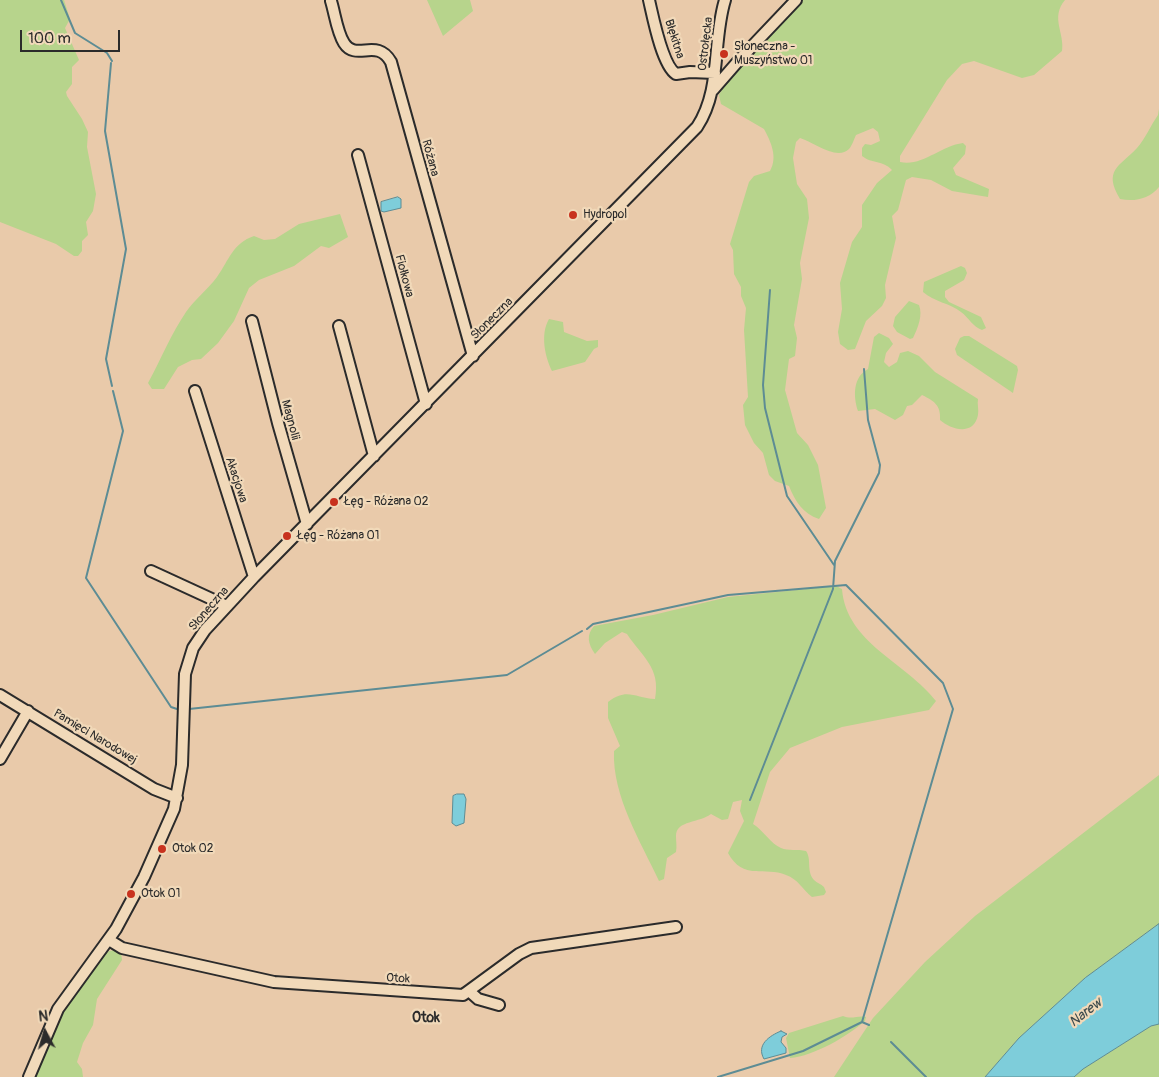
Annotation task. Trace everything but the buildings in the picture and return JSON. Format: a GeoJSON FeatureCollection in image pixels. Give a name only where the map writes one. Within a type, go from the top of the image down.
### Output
{"type":"FeatureCollection","features":[{"type":"Feature","properties":{"kind":"street","name":"Błękitna"},"geometry":{"type":"LineString","coordinates":[[649,0],[665,57],[672,72],[676,74],[690,72],[715,73]]}},
{"type":"Feature","properties":{"kind":"street"},"geometry":{"type":"LineString","coordinates":[[713,91],[740,59],[796,0]]}},
{"type":"Feature","properties":{"kind":"street","name":"Różana"},"geometry":{"type":"LineString","coordinates":[[331,1],[342,39],[348,48],[357,51],[380,50],[384,52],[391,62],[473,356]]}},
{"type":"Feature","properties":{"kind":"street","name":"Ostrołęcka"},"geometry":{"type":"LineString","coordinates":[[713,91],[723,1]]}},
{"type":"Feature","properties":{"kind":"street","name":"Słoneczna"},"geometry":{"type":"LineString","coordinates":[[29,1077],[58,1009],[109,940],[144,878],[177,798],[183,754],[186,668],[193,648],[201,634],[254,577],[697,127],[709,107],[713,91]]}},
{"type":"Feature","properties":{"kind":"street","name":"Fiołkowa"},"geometry":{"type":"LineString","coordinates":[[358,155],[426,404]]}},
{"type":"Feature","properties":{"kind":"street","name":"Magnolii"},"geometry":{"type":"LineString","coordinates":[[252,321],[278,423],[307,524]]}},
{"type":"Feature","properties":{"kind":"street"},"geometry":{"type":"LineString","coordinates":[[339,326],[374,456]]}},
{"type":"Feature","properties":{"kind":"street","name":"Akacjowa"},"geometry":{"type":"LineString","coordinates":[[195,391],[254,577]]}},
{"type":"Feature","properties":{"kind":"street"},"geometry":{"type":"LineString","coordinates":[[151,571],[227,606]]}},
{"type":"Feature","properties":{"kind":"street","name":"Pamięci Narodowej"},"geometry":{"type":"LineString","coordinates":[[0,695],[154,789],[177,798]]}},
{"type":"Feature","properties":{"kind":"street"},"geometry":{"type":"LineString","coordinates":[[0,759],[28,712]]}},
{"type":"Feature","properties":{"kind":"street"},"geometry":{"type":"LineString","coordinates":[[499,1005],[478,999],[469,992],[519,954],[531,948],[676,927]]}},
{"type":"Feature","properties":{"kind":"street","name":"Otok"},"geometry":{"type":"LineString","coordinates":[[109,940],[122,948],[274,982],[463,995],[469,992]]}},
{"type":"Feature","properties":{"kind":"green space"},"geometry":{"type":"Polygon","coordinates":[[[0,0],[64,0],[70,19],[65,28],[79,60],[72,67],[72,84],[66,92],[88,132],[87,147],[96,194],[93,211],[86,222],[88,235],[82,241],[82,251],[78,256],[74,256],[56,244],[0,222],[0,0]]]}},
{"type":"Feature","properties":{"kind":"green space"},"geometry":{"type":"Polygon","coordinates":[[[427,0],[470,0],[473,11],[443,36],[427,0]]]}},
{"type":"Feature","properties":{"kind":"green space"},"geometry":{"type":"Polygon","coordinates":[[[800,0],[1065,0],[1058,19],[1062,38],[1062,51],[1034,75],[1022,78],[974,61],[962,64],[947,80],[900,156],[900,162],[916,162],[963,143],[966,146],[965,154],[953,168],[956,175],[989,189],[988,197],[952,191],[931,180],[912,177],[906,180],[898,210],[892,216],[896,238],[885,285],[886,298],[882,306],[866,321],[855,349],[848,350],[840,344],[838,332],[842,309],[840,283],[852,242],[862,227],[862,205],[877,183],[892,170],[885,165],[862,156],[862,148],[865,144],[871,145],[880,141],[878,132],[873,128],[856,135],[850,148],[844,152],[838,153],[825,150],[800,138],[796,142],[793,158],[797,184],[807,199],[809,218],[800,263],[802,279],[794,325],[797,338],[795,356],[789,359],[785,390],[797,433],[808,445],[818,465],[826,508],[819,519],[808,514],[800,506],[789,486],[775,481],[769,475],[763,453],[754,443],[745,425],[743,405],[748,397],[744,330],[746,308],[741,296],[741,287],[734,274],[733,250],[730,244],[749,182],[754,176],[770,171],[773,155],[771,144],[764,129],[721,104],[719,95],[729,77],[800,0]]]}},
{"type":"Feature","properties":{"kind":"green space"},"geometry":{"type":"Polygon","coordinates":[[[1159,109],[1159,187],[1141,199],[1120,199],[1113,181],[1115,170],[1140,144],[1158,115],[1159,109]]]}},
{"type":"Feature","properties":{"kind":"green space"},"geometry":{"type":"Polygon","coordinates":[[[340,214],[348,237],[329,248],[321,246],[294,266],[259,280],[249,288],[234,321],[218,343],[201,359],[192,360],[178,367],[164,389],[152,389],[148,383],[181,320],[190,307],[210,286],[241,243],[254,236],[264,240],[275,239],[299,224],[340,214]]]}},
{"type":"Feature","properties":{"kind":"green space"},"geometry":{"type":"Polygon","coordinates":[[[961,266],[965,268],[967,273],[964,280],[945,291],[945,297],[949,302],[981,317],[986,328],[982,330],[976,327],[957,309],[923,292],[924,282],[961,266]]]}},
{"type":"Feature","properties":{"kind":"green space"},"geometry":{"type":"Polygon","coordinates":[[[909,301],[919,305],[920,309],[917,330],[913,338],[910,339],[897,332],[893,326],[895,317],[909,301]]]}},
{"type":"Feature","properties":{"kind":"green space"},"geometry":{"type":"Polygon","coordinates":[[[549,319],[563,322],[564,332],[587,341],[598,340],[598,347],[594,349],[585,362],[552,371],[544,345],[546,325],[549,319]]]}},
{"type":"Feature","properties":{"kind":"green space"},"geometry":{"type":"Polygon","coordinates":[[[879,333],[889,338],[893,344],[886,353],[884,362],[889,367],[897,362],[900,353],[908,351],[919,356],[935,372],[978,399],[976,422],[972,426],[962,429],[945,424],[940,420],[936,404],[922,395],[912,405],[907,406],[903,415],[895,420],[875,409],[858,411],[855,387],[859,377],[868,369],[874,337],[879,333]]]}},
{"type":"Feature","properties":{"kind":"green space"},"geometry":{"type":"Polygon","coordinates":[[[969,336],[1017,366],[1018,370],[1013,393],[957,355],[955,349],[960,338],[969,336]]]}},
{"type":"Feature","properties":{"kind":"green space"},"geometry":{"type":"Polygon","coordinates":[[[836,586],[842,589],[846,608],[854,624],[866,638],[924,687],[936,701],[929,710],[842,727],[790,748],[770,772],[753,824],[781,848],[806,851],[812,876],[815,881],[824,887],[826,892],[824,895],[812,897],[790,877],[778,873],[747,870],[734,862],[728,853],[744,821],[740,811],[742,800],[733,802],[728,819],[722,820],[711,814],[680,827],[676,836],[676,852],[667,858],[664,879],[659,881],[636,835],[623,802],[615,768],[614,751],[620,746],[608,718],[608,702],[621,695],[631,694],[655,699],[656,688],[653,670],[627,634],[622,632],[605,643],[595,654],[589,640],[591,629],[594,626],[653,615],[728,597],[836,586]]]}},
{"type":"Feature","properties":{"kind":"green space"},"geometry":{"type":"Polygon","coordinates":[[[1159,775],[1159,924],[1085,978],[1019,1038],[985,1077],[834,1077],[873,1018],[925,962],[975,916],[1159,775]]]}},
{"type":"Feature","properties":{"kind":"green space"},"geometry":{"type":"Polygon","coordinates":[[[109,951],[121,952],[122,960],[97,999],[93,1025],[83,1043],[77,1062],[82,1069],[83,1077],[33,1077],[66,1005],[102,956],[109,951]]]}},
{"type":"Feature","properties":{"kind":"green space"},"geometry":{"type":"Polygon","coordinates":[[[843,1016],[849,1018],[866,1017],[865,1021],[858,1027],[840,1039],[820,1049],[790,1058],[786,1038],[789,1033],[843,1016]]]}},
{"type":"Feature","properties":{"kind":"green space"},"geometry":{"type":"Polygon","coordinates":[[[1159,1024],[1159,1077],[1074,1077],[1083,1069],[1151,1026],[1159,1024]]]}},
{"type":"Feature","properties":{"kind":"water"},"geometry":{"type":"Polygon","coordinates":[[[398,197],[401,199],[401,208],[381,211],[381,202],[398,197]]]}},
{"type":"Feature","properties":{"kind":"water"},"geometry":{"type":"Polygon","coordinates":[[[464,794],[466,799],[464,823],[456,826],[452,823],[453,796],[464,794]]]}},
{"type":"Feature","properties":{"kind":"water","name":"Narew"},"geometry":{"type":"Polygon","coordinates":[[[1159,924],[1159,1024],[1151,1026],[1083,1069],[1074,1077],[985,1077],[1019,1038],[1085,978],[1159,924]]]}},
{"type":"Feature","properties":{"kind":"water"},"geometry":{"type":"Polygon","coordinates":[[[781,1031],[787,1034],[782,1037],[781,1042],[786,1048],[786,1053],[764,1059],[762,1054],[763,1045],[768,1038],[781,1031]]]}},
{"type":"Feature","properties":{"kind":"waterway"},"geometry":{"type":"LineString","coordinates":[[61,0],[75,33],[107,53],[112,61]]}},
{"type":"Feature","properties":{"kind":"waterway"},"geometry":{"type":"LineString","coordinates":[[111,63],[105,131],[126,249],[106,359],[112,386]]}},
{"type":"Feature","properties":{"kind":"waterway"},"geometry":{"type":"LineString","coordinates":[[770,290],[763,385],[765,408],[787,496],[834,565]]}},
{"type":"Feature","properties":{"kind":"waterway"},"geometry":{"type":"LineString","coordinates":[[750,800],[833,589],[835,561],[879,473],[880,465],[868,420],[864,369]]}},
{"type":"Feature","properties":{"kind":"waterway"},"geometry":{"type":"LineString","coordinates":[[113,391],[123,431],[86,578],[171,707],[177,709]]}},
{"type":"Feature","properties":{"kind":"waterway"},"geometry":{"type":"LineString","coordinates":[[587,629],[593,624],[728,595],[846,585],[943,683],[953,709],[862,1022],[869,1025]]}},
{"type":"Feature","properties":{"kind":"waterway"},"geometry":{"type":"LineString","coordinates":[[189,709],[507,675],[582,631]]}},
{"type":"Feature","properties":{"kind":"waterway"},"geometry":{"type":"LineString","coordinates":[[718,1077],[803,1051],[862,1022]]}},
{"type":"Feature","properties":{"kind":"waterway"},"geometry":{"type":"LineString","coordinates":[[891,1042],[926,1077]]}},
{"type":"Feature","properties":{"kind":"place","name":"Słoneczna - Muszyństwo 01"},"geometry":{"type":"Point","coordinates":[724,54]}},
{"type":"Feature","properties":{"kind":"place","name":"Hydropol"},"geometry":{"type":"Point","coordinates":[573,215]}},
{"type":"Feature","properties":{"kind":"place","name":"Łęg - Różana 02"},"geometry":{"type":"Point","coordinates":[334,502]}},
{"type":"Feature","properties":{"kind":"place","name":"Łęg - Różana 01"},"geometry":{"type":"Point","coordinates":[287,536]}},
{"type":"Feature","properties":{"kind":"place","name":"Otok 02"},"geometry":{"type":"Point","coordinates":[162,849]}},
{"type":"Feature","properties":{"kind":"place","name":"Otok 01"},"geometry":{"type":"Point","coordinates":[131,894]}},
{"type":"Feature","properties":{"kind":"district","name":"Otok"},"geometry":{"type":"Point","coordinates":[426,1018]}}]}
